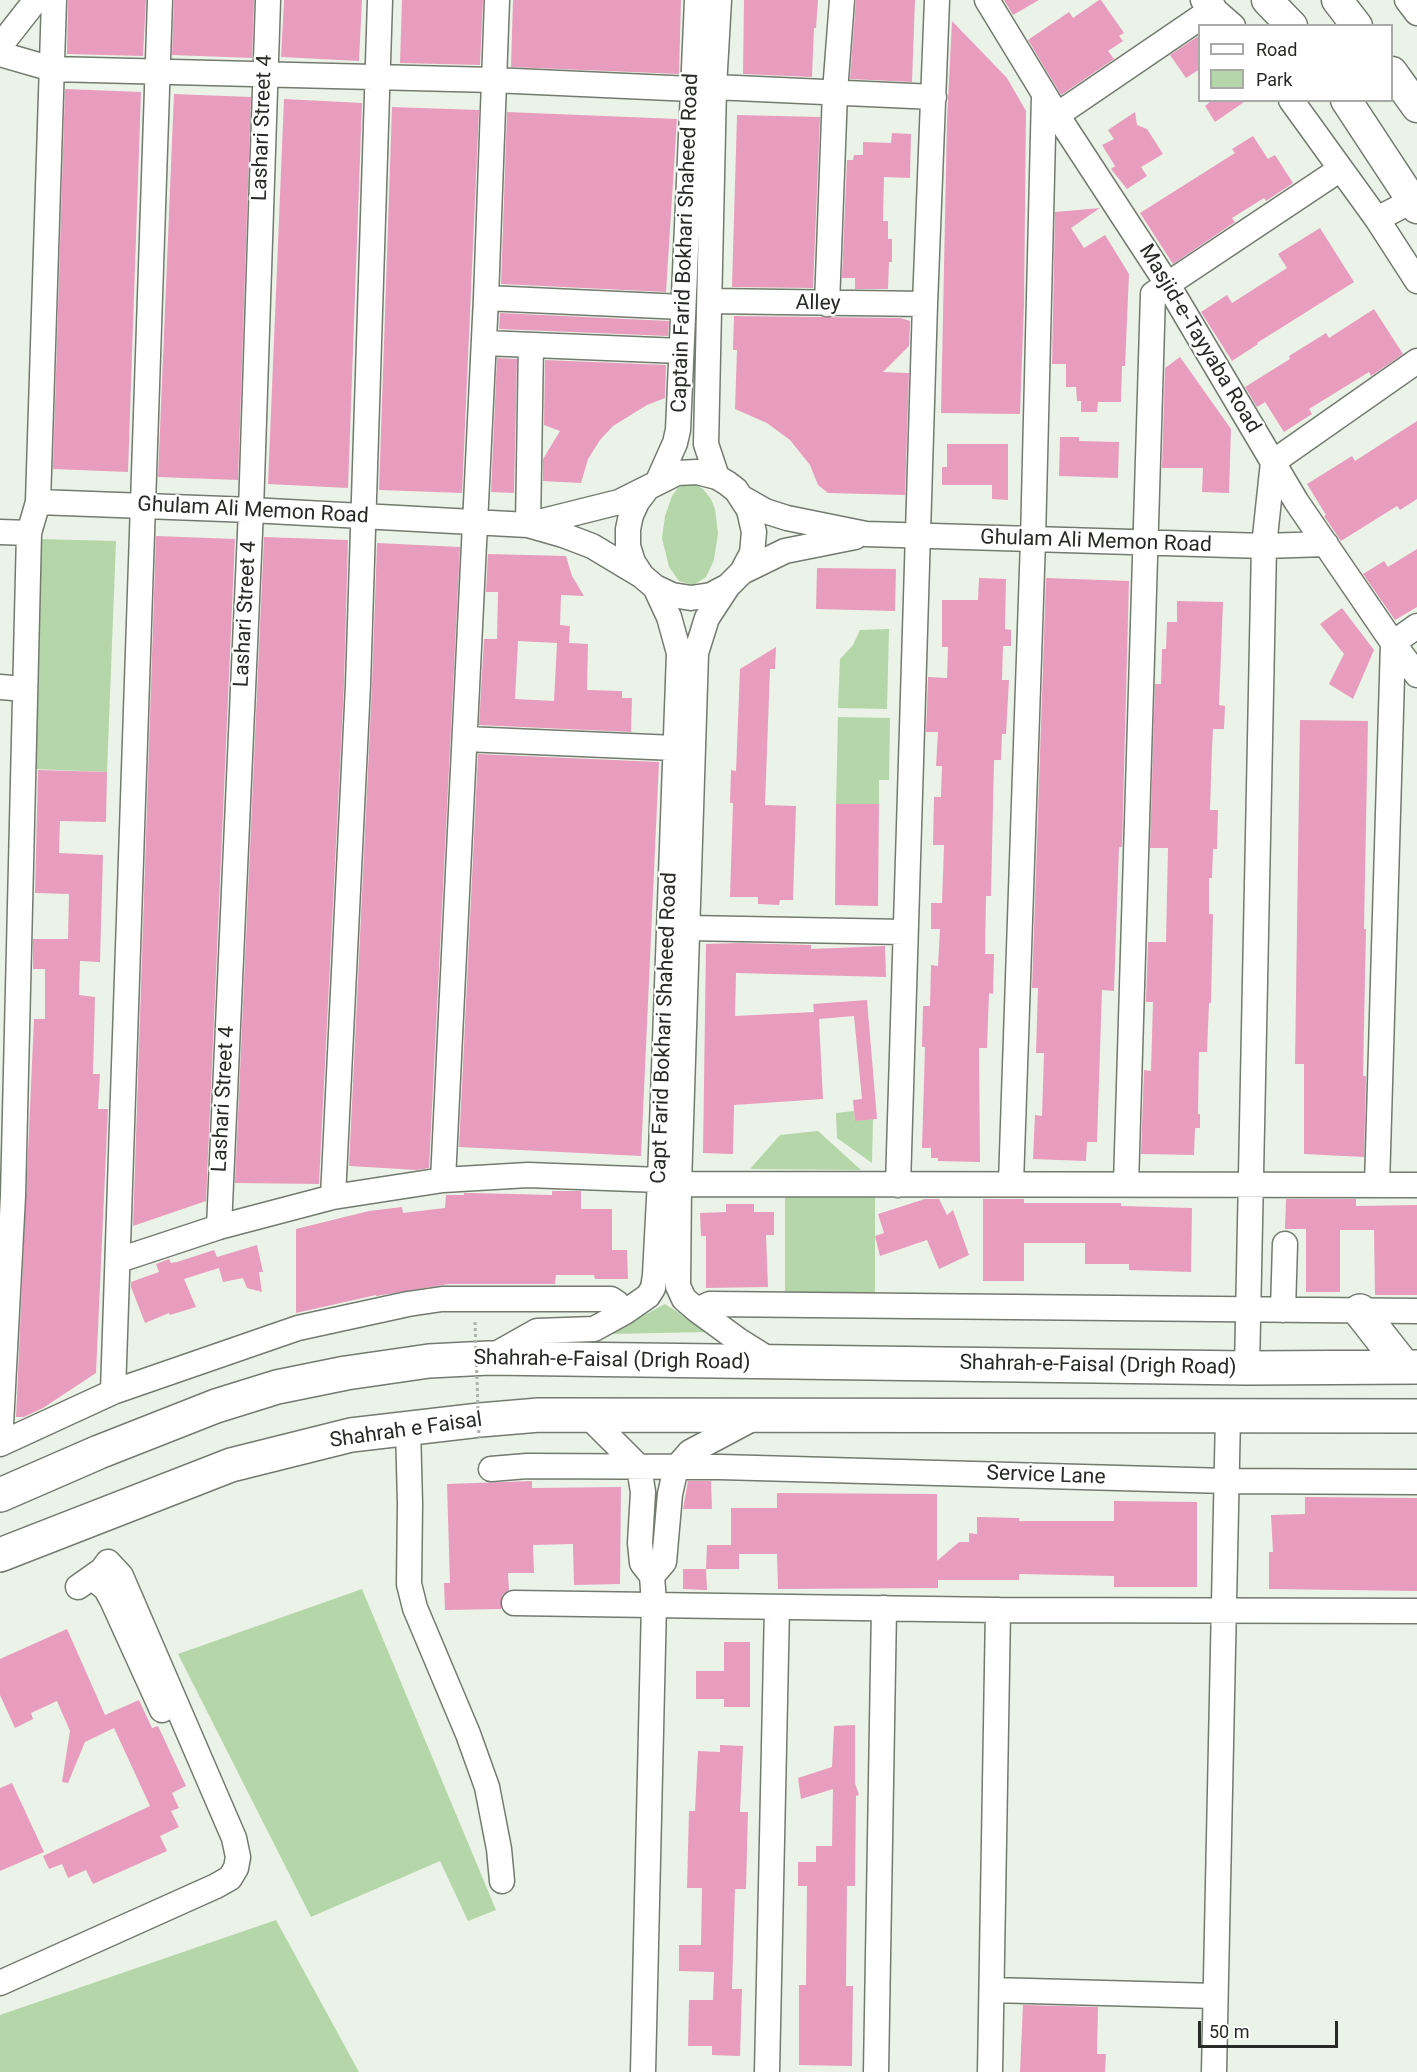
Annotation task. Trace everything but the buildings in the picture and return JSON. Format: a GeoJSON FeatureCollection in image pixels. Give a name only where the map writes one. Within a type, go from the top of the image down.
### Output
{"type":"FeatureCollection","features":[{"type":"Feature","properties":{"kind":"highway"},"geometry":{"type":"LineString","coordinates":[[1360,1311],[1411,1367]]}},
{"type":"Feature","properties":{"kind":"highway","name":"Shahrah-e-Faisal (Drigh Road)"},"geometry":{"type":"LineString","coordinates":[[0,1496],[99,1452],[216,1406],[277,1387],[346,1373],[429,1361],[489,1358],[1247,1368]]}},
{"type":"Feature","properties":{"kind":"highway"},"geometry":{"type":"LineString","coordinates":[[1247,1368],[1411,1367]]}},
{"type":"Feature","properties":{"kind":"highway","name":"Shahrah e Faisal"},"geometry":{"type":"LineString","coordinates":[[0,1555],[231,1466],[351,1435],[408,1427],[539,1415],[759,1415]]}},
{"type":"Feature","properties":{"kind":"highway"},"geometry":{"type":"LineString","coordinates":[[759,1415],[1417,1416]]}},
{"type":"Feature","properties":{"kind":"highway"},"geometry":{"type":"LineString","coordinates":[[0,1477],[12,1472],[99,1452]]}},
{"type":"Feature","properties":{"kind":"main road"},"geometry":{"type":"LineString","coordinates":[[1267,0],[1290,24]]}},
{"type":"Feature","properties":{"kind":"main road"},"geometry":{"type":"LineString","coordinates":[[1337,0],[1355,24]]}},
{"type":"Feature","properties":{"kind":"main road"},"geometry":{"type":"LineString","coordinates":[[1393,73],[1417,107]]}},
{"type":"Feature","properties":{"kind":"main road"},"geometry":{"type":"LineString","coordinates":[[1347,102],[1414,205]]}},
{"type":"Feature","properties":{"kind":"street"},"geometry":{"type":"LineString","coordinates":[[0,46],[36,0]]}},
{"type":"Feature","properties":{"kind":"street"},"geometry":{"type":"LineString","coordinates":[[54,0],[38,502],[29,533],[25,689],[9,979],[7,1195],[0,1444],[113,1392],[298,1328],[408,1304],[441,1299],[611,1299],[624,1312]]}},
{"type":"Feature","properties":{"kind":"street"},"geometry":{"type":"LineString","coordinates":[[113,1392],[160,0]]}},
{"type":"Feature","properties":{"kind":"street","name":"Lashari Street 4"},"geometry":{"type":"LineString","coordinates":[[219,1227],[251,510],[268,0]]}},
{"type":"Feature","properties":{"kind":"street"},"geometry":{"type":"LineString","coordinates":[[333,1197],[364,516],[380,0]]}},
{"type":"Feature","properties":{"kind":"street"},"geometry":{"type":"LineString","coordinates":[[444,1180],[484,344],[496,0]]}},
{"type":"Feature","properties":{"kind":"street","name":"Captain Farid Bokhari Shaheed Road"},"geometry":{"type":"LineString","coordinates":[[697,0],[703,88],[711,301],[706,444],[717,477]]}},
{"type":"Feature","properties":{"kind":"street","name":"Captain Farid Bokhari Shaheed Road"},"geometry":{"type":"LineString","coordinates":[[652,486],[678,430],[683,307],[703,88],[719,0]]}},
{"type":"Feature","properties":{"kind":"street"},"geometry":{"type":"LineString","coordinates":[[827,304],[835,92],[842,0]]}},
{"type":"Feature","properties":{"kind":"street"},"geometry":{"type":"LineString","coordinates":[[898,1185],[925,304],[937,0]]}},
{"type":"Feature","properties":{"kind":"street","name":"Masjid-e-Tayyaba Road"},"geometry":{"type":"LineString","coordinates":[[987,0],[1051,105],[1168,285],[1296,501],[1417,675]]}},
{"type":"Feature","properties":{"kind":"street"},"geometry":{"type":"LineString","coordinates":[[1407,0],[1417,13]]}},
{"type":"Feature","properties":{"kind":"street"},"geometry":{"type":"LineString","coordinates":[[1011,1183],[1033,540],[1051,105],[1208,4],[1231,24]]}},
{"type":"Feature","properties":{"kind":"street"},"geometry":{"type":"LineString","coordinates":[[0,54],[52,69],[493,80],[934,97]]}},
{"type":"Feature","properties":{"kind":"street"},"geometry":{"type":"LineString","coordinates":[[1292,102],[1339,170],[1377,219],[1417,281]]}},
{"type":"Feature","properties":{"kind":"street"},"geometry":{"type":"LineString","coordinates":[[1126,1184],[1153,294],[1339,170]]}},
{"type":"Feature","properties":{"kind":"street"},"geometry":{"type":"LineString","coordinates":[[1377,219],[1414,205]]}},
{"type":"Feature","properties":{"kind":"street"},"geometry":{"type":"LineString","coordinates":[[486,298],[683,307]]}},
{"type":"Feature","properties":{"kind":"street","name":"Alley"},"geometry":{"type":"LineString","coordinates":[[711,301],[925,304]]}},
{"type":"Feature","properties":{"kind":"street"},"geometry":{"type":"LineString","coordinates":[[484,344],[681,351]]}},
{"type":"Feature","properties":{"kind":"street"},"geometry":{"type":"LineString","coordinates":[[528,525],[531,345]]}},
{"type":"Feature","properties":{"kind":"street"},"geometry":{"type":"LineString","coordinates":[[1247,1368],[1264,546],[1273,462],[1417,361]]}},
{"type":"Feature","properties":{"kind":"street"},"geometry":{"type":"LineString","coordinates":[[528,525],[619,502],[677,473],[697,472],[717,477],[736,490],[744,499],[765,511],[787,518],[866,534]]}},
{"type":"Feature","properties":{"kind":"street"},"geometry":{"type":"LineString","coordinates":[[649,581],[633,562],[628,546],[628,530],[637,502],[652,486]]}},
{"type":"Feature","properties":{"kind":"street"},"geometry":{"type":"LineString","coordinates":[[735,579],[752,553],[753,521],[744,499]]}},
{"type":"Feature","properties":{"kind":"street","name":"Ghulam Ali Memon Road"},"geometry":{"type":"LineString","coordinates":[[38,502],[251,510],[528,525]]}},
{"type":"Feature","properties":{"kind":"street"},"geometry":{"type":"LineString","coordinates":[[528,525],[592,546],[672,595],[691,598],[711,595],[785,551],[866,534]]}},
{"type":"Feature","properties":{"kind":"street"},"geometry":{"type":"LineString","coordinates":[[0,532],[29,533]]}},
{"type":"Feature","properties":{"kind":"street","name":"Ghulam Ali Memon Road"},"geometry":{"type":"LineString","coordinates":[[866,534],[1264,546],[1326,544]]}},
{"type":"Feature","properties":{"kind":"street","name":"Capt Farid Bokhari Shaheed Road"},"geometry":{"type":"LineString","coordinates":[[489,1358],[537,1331],[594,1329],[648,1296],[653,1288],[669,1182],[688,928],[696,654],[707,618],[735,579]]}},
{"type":"Feature","properties":{"kind":"street","name":"Capt Farid Bokhari Shaheed Road"},"geometry":{"type":"LineString","coordinates":[[649,581],[669,617],[679,654],[675,748],[669,1182],[678,1286],[684,1299],[697,1310],[775,1363]]}},
{"type":"Feature","properties":{"kind":"street"},"geometry":{"type":"LineString","coordinates":[[1377,1185],[1393,643],[1417,626]]}},
{"type":"Feature","properties":{"kind":"street"},"geometry":{"type":"LineString","coordinates":[[0,687],[25,689]]}},
{"type":"Feature","properties":{"kind":"street"},"geometry":{"type":"LineString","coordinates":[[465,739],[675,748]]}},
{"type":"Feature","properties":{"kind":"street"},"geometry":{"type":"LineString","coordinates":[[688,928],[905,932]]}},
{"type":"Feature","properties":{"kind":"street"},"geometry":{"type":"LineString","coordinates":[[119,1260],[219,1227],[333,1197],[444,1180],[528,1175],[669,1182],[898,1185],[1011,1183],[1417,1185]]}},
{"type":"Feature","properties":{"kind":"street"},"geometry":{"type":"LineString","coordinates":[[1283,1310],[1285,1244]]}},
{"type":"Feature","properties":{"kind":"street"},"geometry":{"type":"LineString","coordinates":[[1248,1279],[1284,1280]]}},
{"type":"Feature","properties":{"kind":"street"},"geometry":{"type":"LineString","coordinates":[[697,1310],[710,1304],[1417,1311]]}},
{"type":"Feature","properties":{"kind":"street"},"geometry":{"type":"LineString","coordinates":[[652,1575],[664,1562],[670,1494],[676,1468],[690,1452],[759,1415]]}},
{"type":"Feature","properties":{"kind":"street"},"geometry":{"type":"LineString","coordinates":[[1214,2072],[1228,1415]]}},
{"type":"Feature","properties":{"kind":"street"},"geometry":{"type":"LineString","coordinates":[[588,1416],[639,1467],[643,1492],[640,1543],[642,1563],[652,1575],[654,1603],[643,2072]]}},
{"type":"Feature","properties":{"kind":"street"},"geometry":{"type":"LineString","coordinates":[[408,1427],[409,1584],[416,1608],[468,1734],[487,1787],[500,1849],[502,1881]]}},
{"type":"Feature","properties":{"kind":"street","name":"Service Lane"},"geometry":{"type":"LineString","coordinates":[[491,1469],[527,1466],[785,1468],[1227,1481],[1417,1482]]}},
{"type":"Feature","properties":{"kind":"street"},"geometry":{"type":"LineString","coordinates":[[86,1583],[106,1589],[112,1600],[225,1862]]}},
{"type":"Feature","properties":{"kind":"street"},"geometry":{"type":"LineString","coordinates":[[514,1603],[654,1603],[998,1610],[1417,1611]]}},
{"type":"Feature","properties":{"kind":"street"},"geometry":{"type":"LineString","coordinates":[[767,2072],[777,1607]]}},
{"type":"Feature","properties":{"kind":"street"},"geometry":{"type":"LineString","coordinates":[[876,2072],[884,1608]]}},
{"type":"Feature","properties":{"kind":"street"},"geometry":{"type":"LineString","coordinates":[[990,2072],[998,1610]]}},
{"type":"Feature","properties":{"kind":"street"},"geometry":{"type":"LineString","coordinates":[[0,1966],[225,1862]]}},
{"type":"Feature","properties":{"kind":"street"},"geometry":{"type":"LineString","coordinates":[[0,1983],[225,1862]]}},
{"type":"Feature","properties":{"kind":"street"},"geometry":{"type":"LineString","coordinates":[[992,1990],[1215,1996]]}},
{"type":"Feature","properties":{"kind":"path"},"geometry":{"type":"LineString","coordinates":[[476,1322],[479,1438]]}},
{"type":"Feature","properties":{"kind":"green space"},"geometry":{"type":"Polygon","coordinates":[[[694,483],[711,499],[715,509],[718,533],[714,560],[706,577],[693,585],[679,581],[669,567],[662,538],[665,516],[672,496],[678,488],[694,483]]]}},
{"type":"Feature","properties":{"kind":"green space"},"geometry":{"type":"Polygon","coordinates":[[[39,539],[116,541],[107,772],[34,769],[39,539]]]}},
{"type":"Feature","properties":{"kind":"green space"},"geometry":{"type":"Polygon","coordinates":[[[889,629],[887,709],[838,708],[840,659],[853,645],[860,630],[889,629]]]}},
{"type":"Feature","properties":{"kind":"green space"},"geometry":{"type":"Polygon","coordinates":[[[838,717],[890,718],[889,780],[879,780],[879,804],[836,804],[838,717]]]}},
{"type":"Feature","properties":{"kind":"green space"},"geometry":{"type":"Polygon","coordinates":[[[854,1111],[855,1121],[873,1119],[872,1163],[837,1138],[836,1113],[854,1111]]]}},
{"type":"Feature","properties":{"kind":"green space"},"geometry":{"type":"Polygon","coordinates":[[[818,1131],[861,1170],[750,1169],[780,1135],[818,1131]]]}},
{"type":"Feature","properties":{"kind":"green space"},"geometry":{"type":"Polygon","coordinates":[[[785,1185],[875,1185],[875,1295],[785,1296],[785,1185]]]}},
{"type":"Feature","properties":{"kind":"green space"},"geometry":{"type":"Polygon","coordinates":[[[665,1304],[708,1332],[609,1334],[665,1304]]]}},
{"type":"Feature","properties":{"kind":"green space"},"geometry":{"type":"Polygon","coordinates":[[[362,1589],[496,1910],[468,1921],[440,1861],[311,1917],[178,1654],[362,1589]]]}},
{"type":"Feature","properties":{"kind":"green space"},"geometry":{"type":"Polygon","coordinates":[[[276,1920],[359,2072],[0,2072],[0,2015],[276,1920]]]}}]}
